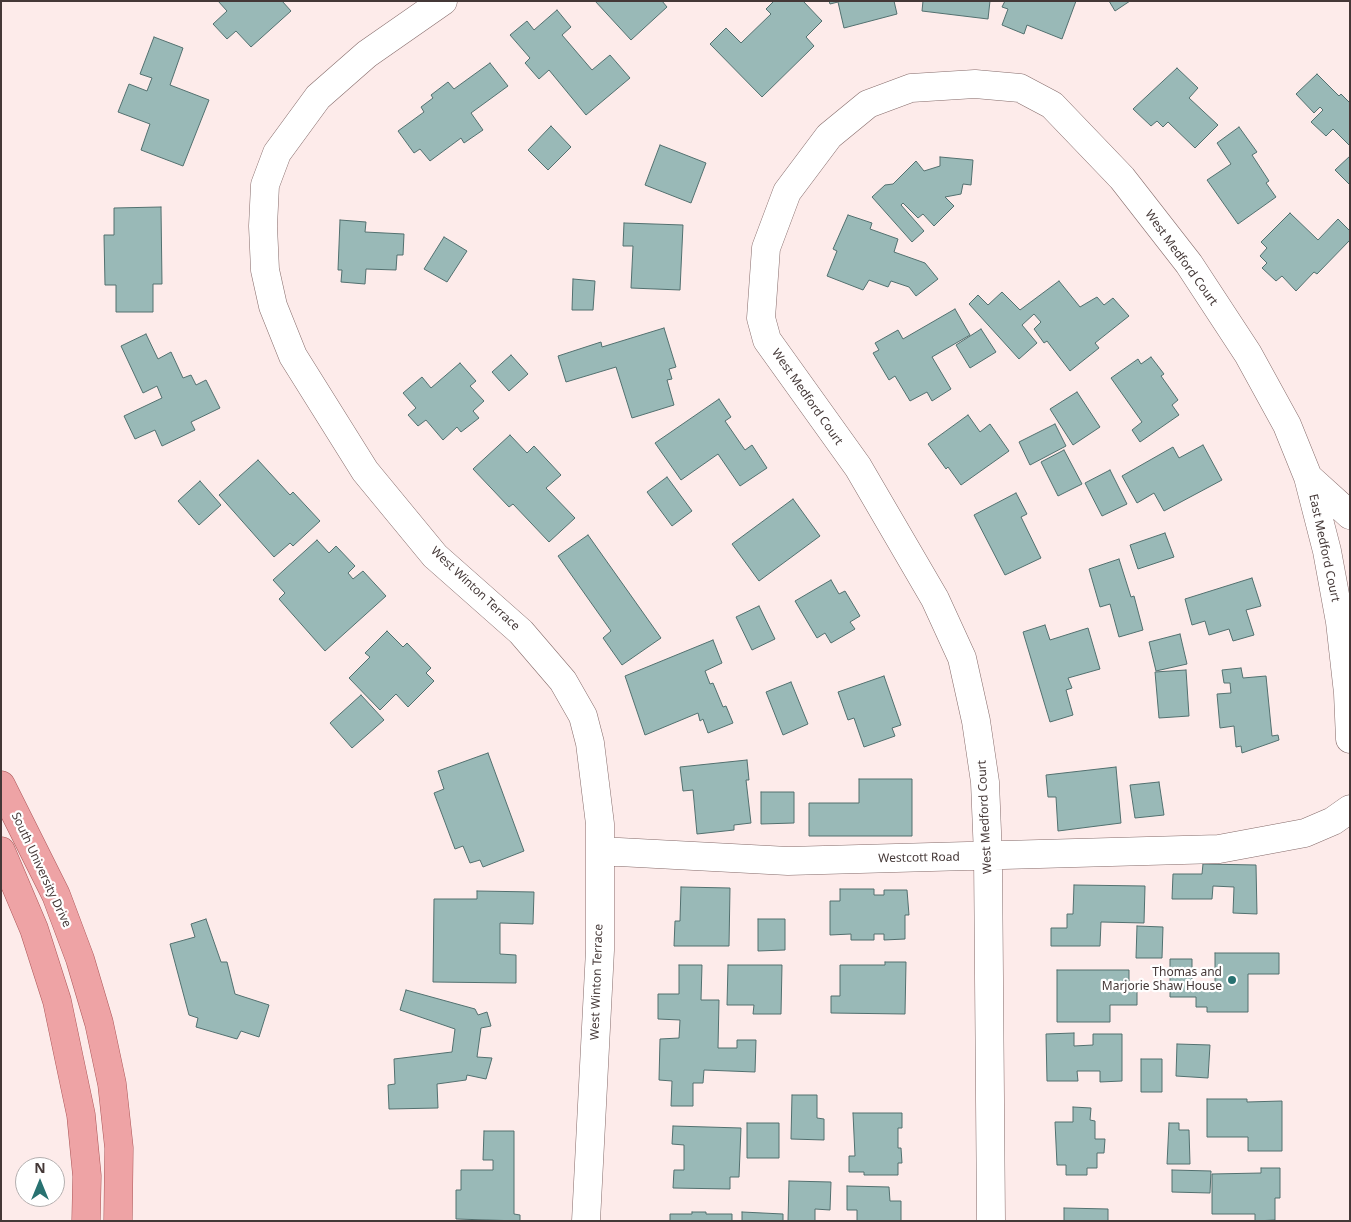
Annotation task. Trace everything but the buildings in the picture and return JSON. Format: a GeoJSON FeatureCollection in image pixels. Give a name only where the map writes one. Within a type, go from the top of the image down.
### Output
{"type":"FeatureCollection","features":[{"type":"Feature","properties":{"kind":"main road","name":"South University Drive"},"geometry":{"type":"LineString","coordinates":[[1,785],[56,895],[80,959],[100,1023],[112,1084],[119,1148],[118,1221]]}},
{"type":"Feature","properties":{"kind":"main road"},"geometry":{"type":"LineString","coordinates":[[1,851],[34,929],[57,1000],[81,1115],[87,1176],[86,1221]]}},
{"type":"Feature","properties":{"kind":"street","name":"West Winton Terrace"},"geometry":{"type":"LineString","coordinates":[[443,1],[368,54],[318,97],[276,153],[265,185],[263,226],[265,270],[273,306],[293,356],[365,471],[436,556],[521,632],[563,681],[583,716],[590,743],[600,824],[600,950],[586,1221]]}},
{"type":"Feature","properties":{"kind":"street","name":"West Medford Court"},"geometry":{"type":"LineString","coordinates":[[991,1221],[988,856],[985,782],[976,721],[962,658],[935,599],[863,476],[767,340],[761,318],[766,248],[787,192],[829,136],[868,104],[911,88],[975,84],[1020,88],[1052,106],[1122,178],[1189,264],[1248,354],[1287,424],[1308,477]]}},
{"type":"Feature","properties":{"kind":"street"},"geometry":{"type":"LineString","coordinates":[[1308,477],[1350,515]]}},
{"type":"Feature","properties":{"kind":"street","name":"East Medford Court"},"geometry":{"type":"LineString","coordinates":[[1308,477],[1327,551],[1340,622],[1348,692],[1350,739]]}},
{"type":"Feature","properties":{"kind":"street","name":"Westcott Road"},"geometry":{"type":"LineString","coordinates":[[600,851],[788,861],[1219,849],[1305,833],[1333,821],[1350,809]]}},
{"type":"Feature","properties":{"kind":"place","name":"Thomas and Marjorie Shaw House"},"geometry":{"type":"Point","coordinates":[1232,980]}}]}
